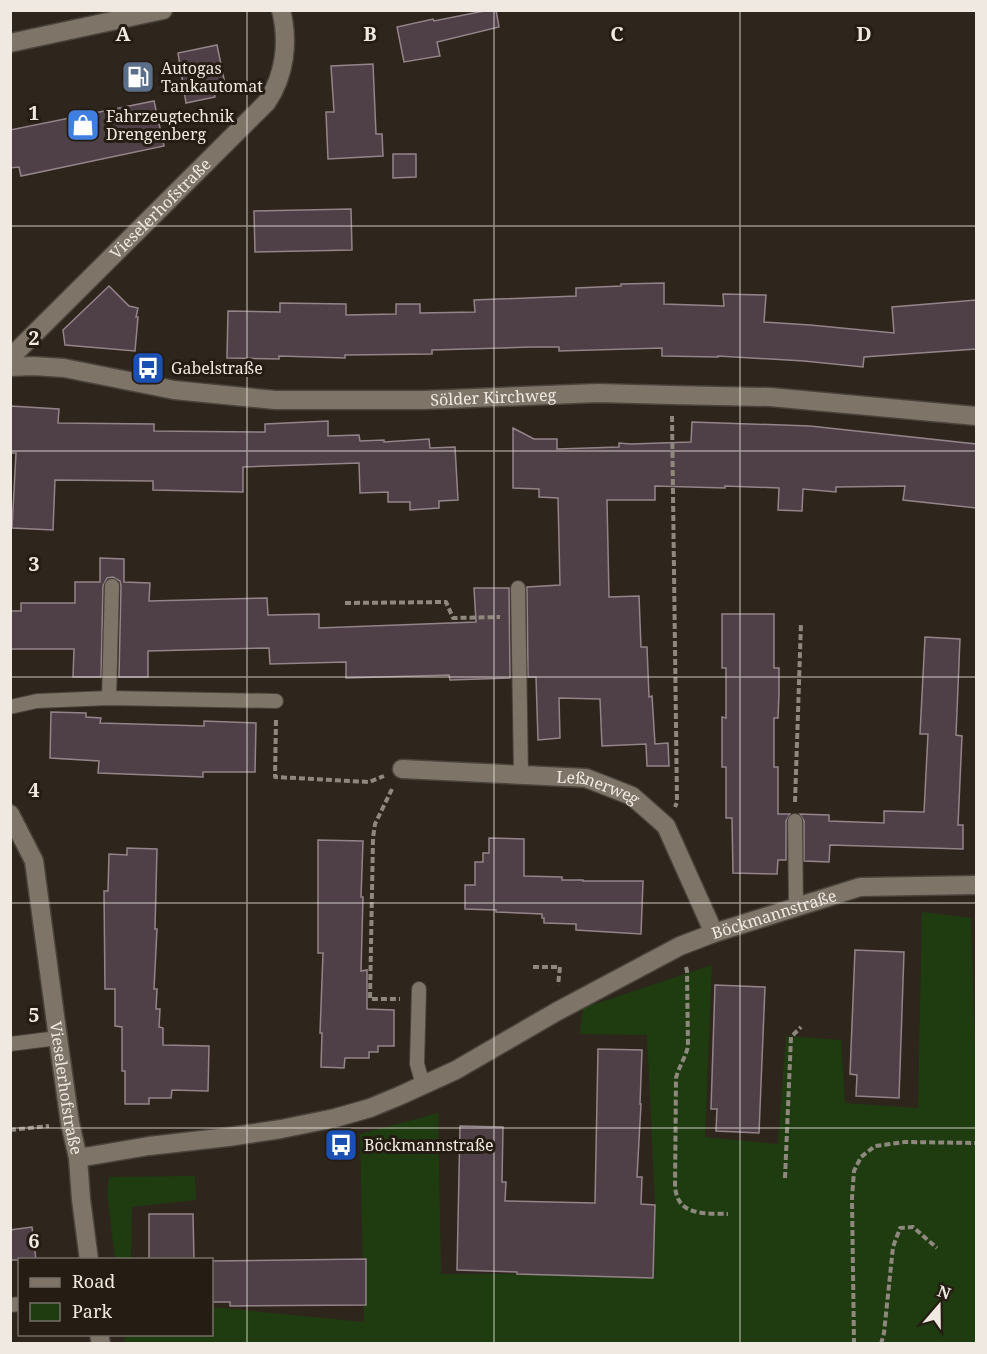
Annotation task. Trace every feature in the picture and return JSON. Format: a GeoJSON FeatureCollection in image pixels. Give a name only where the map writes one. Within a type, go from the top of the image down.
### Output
{"type":"FeatureCollection","features":[{"type":"Feature","properties":{"kind":"street"},"geometry":{"type":"LineString","coordinates":[[10,43],[163,10]]}},
{"type":"Feature","properties":{"kind":"street","name":"Vieselerhofstraße"},"geometry":{"type":"LineString","coordinates":[[10,358],[267,102],[275,90],[284,66],[285,42],[281,10]]}},
{"type":"Feature","properties":{"kind":"street","name":"Sölder Kirchweg"},"geometry":{"type":"LineString","coordinates":[[10,367],[64,368],[174,390],[275,400],[424,400],[598,393],[770,397],[976,416]]}},
{"type":"Feature","properties":{"kind":"street","name":"Leßnerweg"},"geometry":{"type":"LineString","coordinates":[[402,769],[586,778],[632,795],[666,826],[714,933]]}},
{"type":"Feature","properties":{"kind":"street","name":"Vieselerhofstraße"},"geometry":{"type":"LineString","coordinates":[[10,814],[34,861],[70,1123],[78,1158],[89,1258]]}},
{"type":"Feature","properties":{"kind":"street","name":"Böckmannstraße"},"geometry":{"type":"LineString","coordinates":[[78,1158],[149,1146],[281,1129],[370,1108],[456,1070],[556,1012],[680,946],[714,933],[860,887],[976,885]]}},
{"type":"Feature","properties":{"kind":"lane"},"geometry":{"type":"LineString","coordinates":[[109,698],[112,586]]}},
{"type":"Feature","properties":{"kind":"lane"},"geometry":{"type":"LineString","coordinates":[[518,588],[521,775]]}},
{"type":"Feature","properties":{"kind":"lane"},"geometry":{"type":"LineString","coordinates":[[10,707],[37,701],[109,698],[276,701]]}},
{"type":"Feature","properties":{"kind":"lane"},"geometry":{"type":"LineString","coordinates":[[795,821],[795,906]]}},
{"type":"Feature","properties":{"kind":"lane"},"geometry":{"type":"LineString","coordinates":[[419,989],[417,1064],[423,1085]]}},
{"type":"Feature","properties":{"kind":"lane"},"geometry":{"type":"LineString","coordinates":[[10,1044],[58,1038]]}},
{"type":"Feature","properties":{"kind":"path"},"geometry":{"type":"LineString","coordinates":[[666,826],[678,802],[671,395]]}},
{"type":"Feature","properties":{"kind":"path"},"geometry":{"type":"LineString","coordinates":[[345,603],[446,602],[453,618],[518,617]]}},
{"type":"Feature","properties":{"kind":"path"},"geometry":{"type":"LineString","coordinates":[[795,821],[801,623]]}},
{"type":"Feature","properties":{"kind":"path"},"geometry":{"type":"LineString","coordinates":[[276,701],[275,777],[369,782],[402,769]]}},
{"type":"Feature","properties":{"kind":"path"},"geometry":{"type":"LineString","coordinates":[[401,999],[370,999],[373,838],[375,824],[402,769]]}},
{"type":"Feature","properties":{"kind":"path"},"geometry":{"type":"LineString","coordinates":[[680,946],[687,971],[688,1046],[676,1078],[675,1188],[679,1201],[687,1208],[699,1212],[728,1214]]}},
{"type":"Feature","properties":{"kind":"path"},"geometry":{"type":"LineString","coordinates":[[533,967],[555,967]]}},
{"type":"Feature","properties":{"kind":"path"},"geometry":{"type":"LineString","coordinates":[[785,1178],[791,1037],[801,1027]]}},
{"type":"Feature","properties":{"kind":"path"},"geometry":{"type":"LineString","coordinates":[[10,1130],[70,1123]]}},
{"type":"Feature","properties":{"kind":"path"},"geometry":{"type":"LineString","coordinates":[[854,1344],[852,1198],[854,1171],[861,1157],[875,1146],[905,1142],[976,1143]]}},
{"type":"Feature","properties":{"kind":"path"},"geometry":{"type":"LineString","coordinates":[[881,1344],[893,1247],[900,1228],[913,1227],[937,1248]]}},
{"type":"Feature","properties":{"kind":"green space"},"geometry":{"type":"Polygon","coordinates":[[[922,912],[971,918],[976,1087],[976,1343],[125,1344],[124,1336],[213,1336],[213,1307],[364,1322],[360,1134],[438,1113],[441,1274],[653,1278],[655,1205],[647,1035],[580,1034],[583,1008],[712,965],[705,1137],[778,1144],[786,1036],[841,1040],[845,1103],[918,1108],[922,912]]]}},
{"type":"Feature","properties":{"kind":"green space"},"geometry":{"type":"Polygon","coordinates":[[[195,1176],[196,1200],[132,1207],[131,1258],[115,1258],[107,1193],[109,1177],[195,1176]]]}},
{"type":"Feature","properties":{"kind":"building"},"geometry":{"type":"Polygon","coordinates":[[[496,10],[499,27],[437,42],[440,56],[404,62],[397,27],[496,10]]]}},
{"type":"Feature","properties":{"kind":"building"},"geometry":{"type":"Polygon","coordinates":[[[217,45],[226,89],[214,91],[215,97],[186,103],[178,53],[217,45]]]}},
{"type":"Feature","properties":{"kind":"building"},"geometry":{"type":"Polygon","coordinates":[[[373,64],[376,134],[382,134],[383,156],[328,159],[326,112],[334,112],[331,66],[373,64]]]}},
{"type":"Feature","properties":{"kind":"building"},"geometry":{"type":"Polygon","coordinates":[[[154,101],[164,146],[21,176],[19,167],[10,168],[10,130],[154,101]]]}},
{"type":"Feature","properties":{"kind":"building"},"geometry":{"type":"Polygon","coordinates":[[[393,154],[416,154],[416,177],[393,178],[393,154]]]}},
{"type":"Feature","properties":{"kind":"building"},"geometry":{"type":"Polygon","coordinates":[[[351,209],[352,250],[255,252],[254,211],[351,209]]]}},
{"type":"Feature","properties":{"kind":"building"},"geometry":{"type":"Polygon","coordinates":[[[664,283],[664,304],[724,306],[723,294],[766,295],[764,322],[894,333],[892,307],[976,300],[976,349],[864,357],[863,367],[718,356],[662,356],[662,348],[559,351],[559,347],[531,347],[432,350],[432,354],[345,355],[345,358],[279,356],[279,359],[227,358],[228,311],[280,312],[280,303],[346,304],[346,315],[396,314],[396,304],[420,304],[420,313],[475,312],[474,300],[576,296],[576,288],[664,283]]]}},
{"type":"Feature","properties":{"kind":"building"},"geometry":{"type":"Polygon","coordinates":[[[109,286],[129,306],[138,308],[135,351],[65,345],[63,330],[109,286]]]}},
{"type":"Feature","properties":{"kind":"building"},"geometry":{"type":"Polygon","coordinates":[[[10,406],[59,409],[58,423],[154,424],[154,431],[265,432],[265,424],[328,421],[328,436],[359,435],[360,441],[384,440],[384,442],[429,439],[430,448],[455,447],[458,500],[439,501],[439,508],[410,510],[410,502],[388,502],[388,492],[360,493],[359,463],[243,467],[243,492],[153,490],[153,481],[55,480],[53,530],[12,528],[16,453],[10,453],[10,406]]]}},
{"type":"Feature","properties":{"kind":"building"},"geometry":{"type":"Polygon","coordinates":[[[692,422],[810,426],[976,444],[976,508],[903,500],[905,486],[836,487],[836,492],[803,489],[802,511],[778,510],[779,488],[655,486],[655,500],[607,500],[609,597],[639,596],[641,647],[647,647],[649,697],[652,696],[655,744],[668,743],[669,766],[647,766],[646,744],[602,746],[600,699],[559,698],[560,738],[538,740],[536,677],[528,677],[527,587],[560,585],[558,498],[539,497],[539,489],[513,488],[513,428],[534,439],[557,439],[557,449],[619,447],[619,443],[691,442],[692,422]]]}},
{"type":"Feature","properties":{"kind":"building"},"geometry":{"type":"Polygon","coordinates":[[[100,558],[124,559],[124,582],[150,583],[149,601],[267,598],[268,615],[319,614],[319,628],[476,622],[474,588],[509,588],[510,678],[450,680],[449,675],[346,678],[346,662],[270,664],[269,648],[148,651],[148,677],[119,677],[121,586],[120,581],[113,577],[107,578],[103,586],[101,677],[73,677],[74,649],[10,649],[10,611],[21,611],[21,603],[75,603],[75,582],[100,582],[100,558]]]}},
{"type":"Feature","properties":{"kind":"building"},"geometry":{"type":"Polygon","coordinates":[[[722,614],[774,614],[774,668],[779,668],[779,693],[778,718],[774,718],[774,767],[778,767],[778,814],[790,814],[786,821],[786,860],[778,860],[777,874],[733,873],[732,818],[726,818],[726,767],[722,767],[722,717],[726,718],[726,668],[722,668],[722,614]]]}},
{"type":"Feature","properties":{"kind":"building"},"geometry":{"type":"Polygon","coordinates":[[[925,637],[960,639],[956,735],[962,736],[958,825],[963,825],[963,849],[830,845],[829,862],[804,861],[804,821],[800,814],[829,815],[829,821],[884,823],[884,811],[924,812],[928,734],[920,734],[925,637]]]}},
{"type":"Feature","properties":{"kind":"building"},"geometry":{"type":"Polygon","coordinates":[[[51,712],[86,713],[86,717],[101,718],[100,723],[204,726],[204,721],[256,723],[255,772],[203,772],[203,777],[98,773],[99,761],[50,758],[51,712]]]}},
{"type":"Feature","properties":{"kind":"building"},"geometry":{"type":"Polygon","coordinates":[[[489,838],[524,839],[524,876],[562,877],[562,880],[583,881],[643,881],[641,934],[576,930],[576,924],[544,923],[542,914],[465,909],[465,885],[475,885],[475,862],[483,862],[483,853],[489,853],[489,838]]]}},
{"type":"Feature","properties":{"kind":"building"},"geometry":{"type":"Polygon","coordinates":[[[318,840],[363,841],[361,971],[367,970],[367,1009],[394,1010],[394,1046],[378,1046],[378,1052],[369,1052],[369,1058],[345,1058],[344,1068],[321,1067],[323,953],[318,953],[318,840]]]}},
{"type":"Feature","properties":{"kind":"building"},"geometry":{"type":"Polygon","coordinates":[[[127,848],[157,849],[154,989],[157,989],[156,1009],[160,1009],[159,1027],[163,1028],[163,1045],[209,1046],[208,1091],[172,1090],[171,1098],[149,1098],[149,1104],[125,1104],[122,1027],[115,1026],[115,989],[105,989],[104,891],[108,891],[109,854],[127,855],[127,848]]]}},
{"type":"Feature","properties":{"kind":"building"},"geometry":{"type":"Polygon","coordinates":[[[855,950],[904,952],[899,1098],[856,1096],[857,1075],[850,1074],[855,950]]]}},
{"type":"Feature","properties":{"kind":"building"},"geometry":{"type":"Polygon","coordinates":[[[715,985],[765,987],[759,1133],[716,1131],[717,1109],[711,1109],[715,985]]]}},
{"type":"Feature","properties":{"kind":"building"},"geometry":{"type":"Polygon","coordinates":[[[598,1049],[642,1050],[637,1177],[642,1177],[641,1204],[655,1205],[653,1278],[457,1270],[460,1126],[503,1127],[502,1182],[506,1182],[505,1201],[595,1203],[598,1049]]]}},
{"type":"Feature","properties":{"kind":"building"},"geometry":{"type":"Polygon","coordinates":[[[149,1214],[193,1214],[194,1258],[149,1258],[149,1214]]]}},
{"type":"Feature","properties":{"kind":"building"},"geometry":{"type":"Polygon","coordinates":[[[32,1227],[36,1258],[10,1260],[10,1230],[32,1227]]]}},
{"type":"Feature","properties":{"kind":"building"},"geometry":{"type":"Polygon","coordinates":[[[366,1259],[366,1305],[230,1306],[230,1302],[213,1302],[213,1261],[366,1259]]]}},
{"type":"Feature","properties":{"kind":"place","name":"Autogas Tankautomat"},"geometry":{"type":"Point","coordinates":[138,77]}},
{"type":"Feature","properties":{"kind":"place","name":"Fahrzeugtechnik Drengenberg"},"geometry":{"type":"Point","coordinates":[83,125]}},
{"type":"Feature","properties":{"kind":"place","name":"Gabelstraße"},"geometry":{"type":"Point","coordinates":[148,368]}},
{"type":"Feature","properties":{"kind":"place","name":"Böckmannstraße"},"geometry":{"type":"Point","coordinates":[341,1145]}}]}
